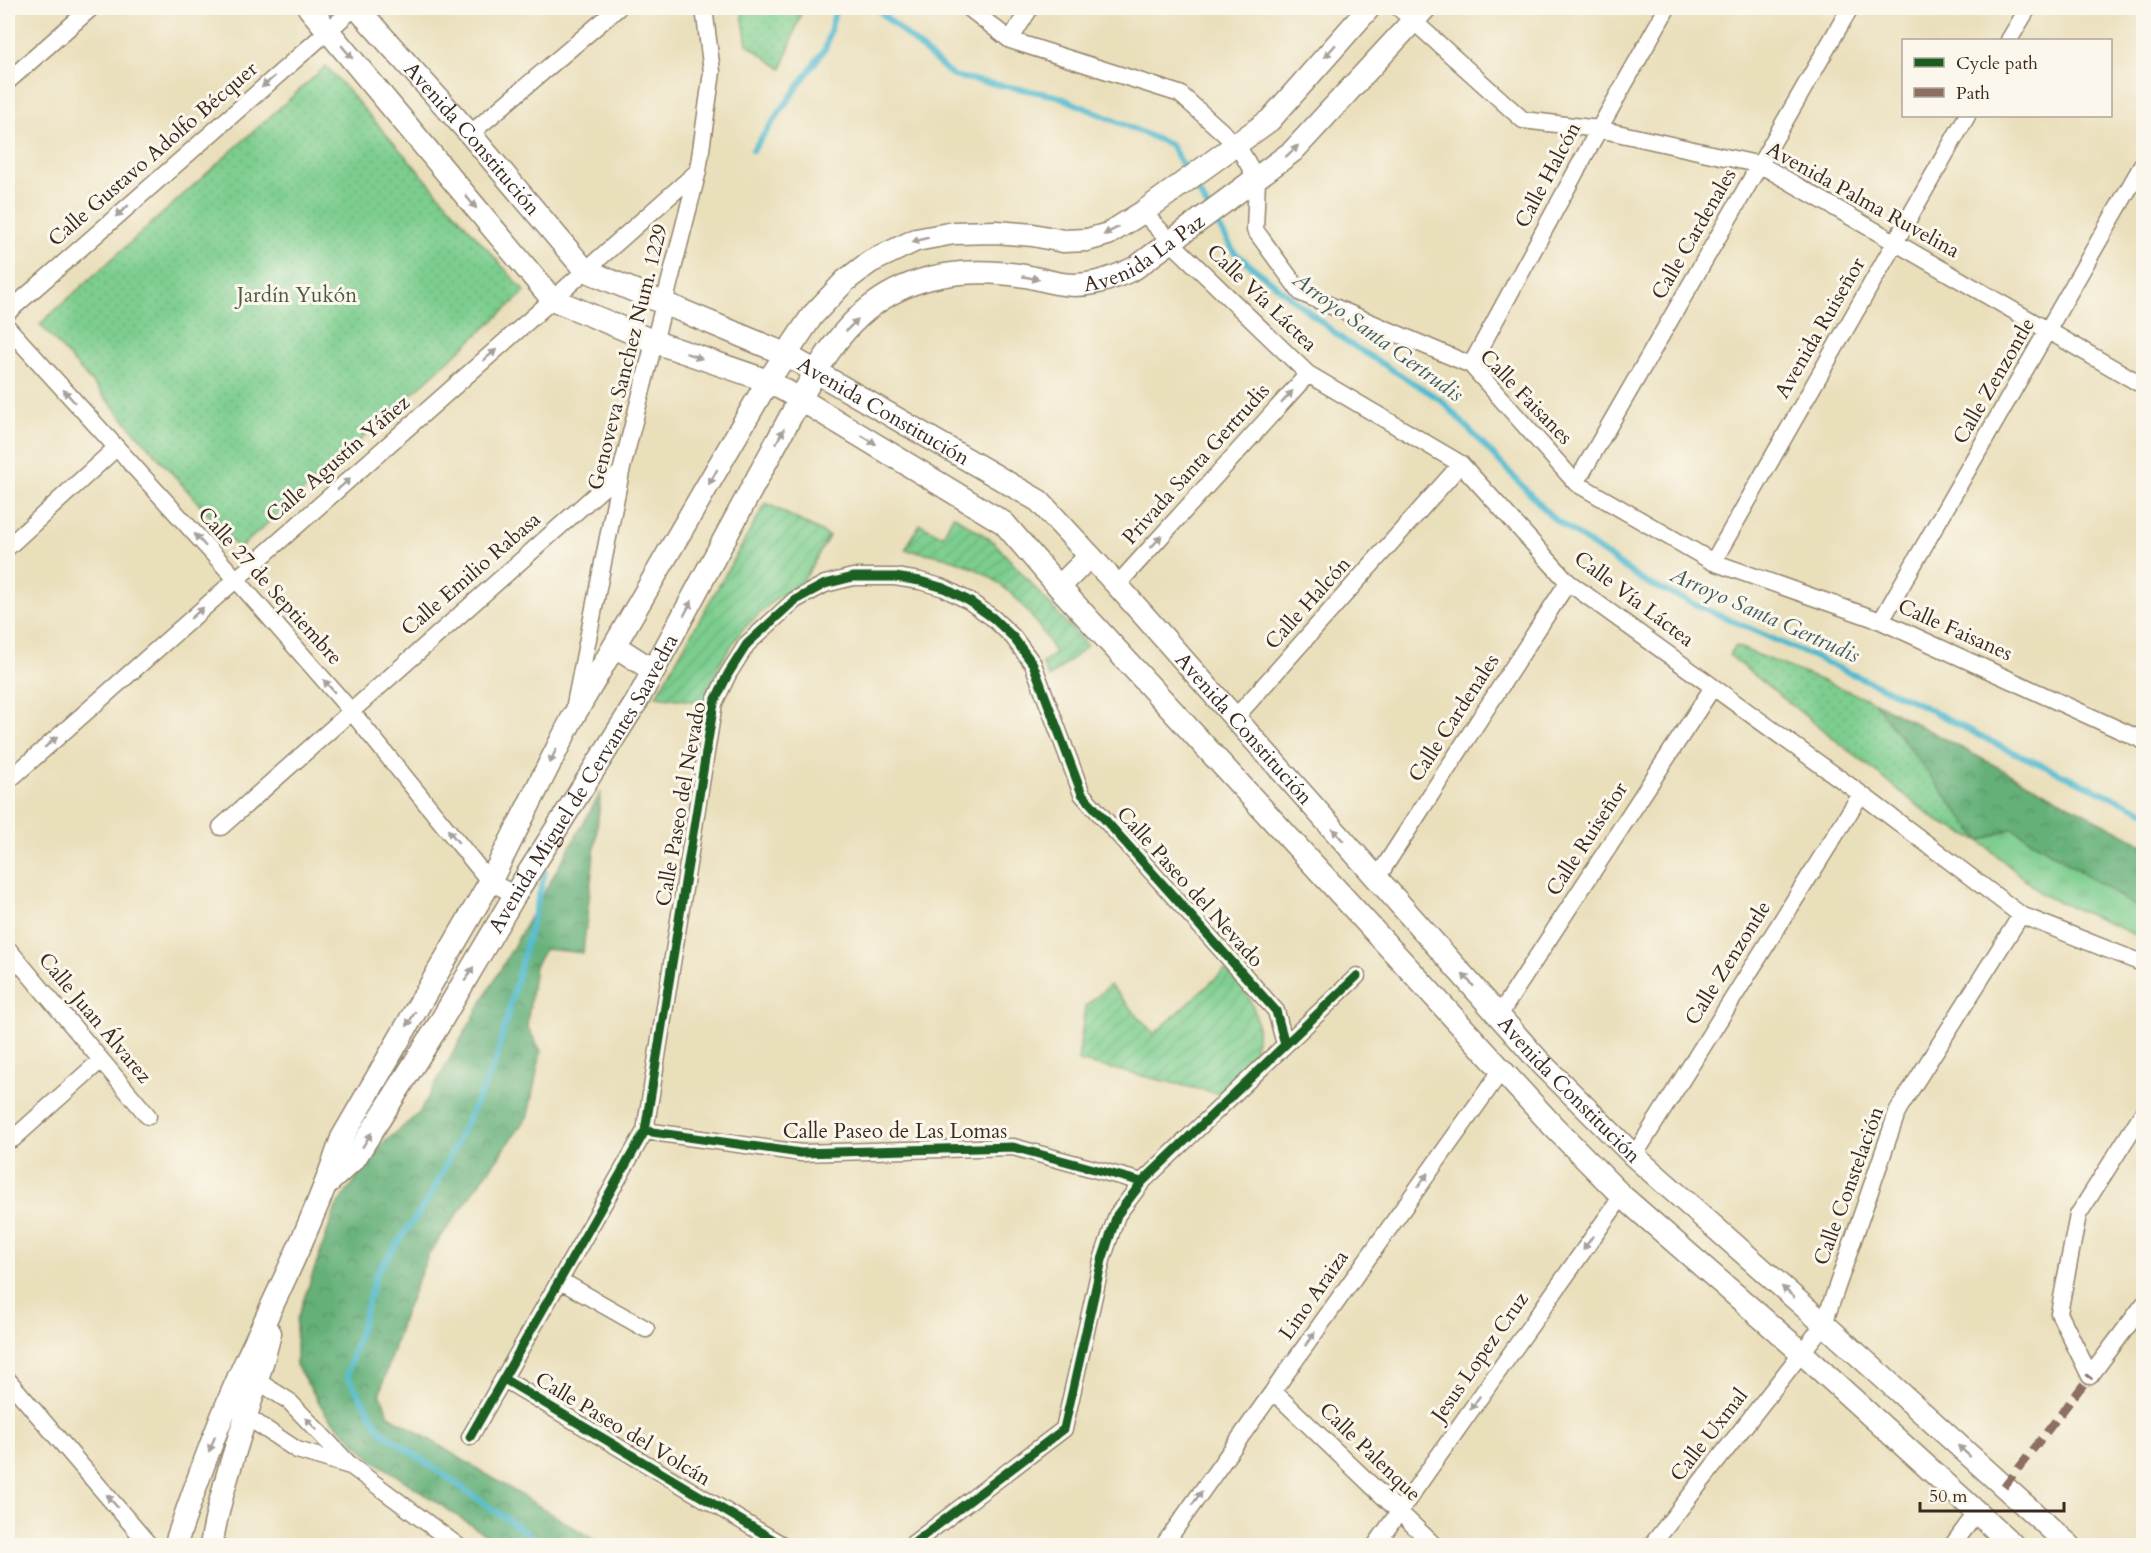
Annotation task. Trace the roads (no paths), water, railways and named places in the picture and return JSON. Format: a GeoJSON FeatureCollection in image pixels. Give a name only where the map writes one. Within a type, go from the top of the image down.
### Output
{"type":"FeatureCollection","features":[{"type":"Feature","properties":{"kind":"street"},"geometry":{"type":"LineString","coordinates":[[8,81],[91,8]]}},
{"type":"Feature","properties":{"kind":"street","name":"Avenida Constitución"},"geometry":{"type":"LineString","coordinates":[[309,8],[552,299],[655,342],[768,381],[1005,523],[1059,587],[1501,1071],[1622,1196],[1802,1353],[2014,1545]]}},
{"type":"Feature","properties":{"kind":"street","name":"Avenida Constitución"},"geometry":{"type":"LineString","coordinates":[[355,8],[470,134],[585,270],[785,354],[1039,501],[1117,585],[1538,1060],[1634,1156],[2070,1545]]}},
{"type":"Feature","properties":{"kind":"street","name":"Calle Gustavo Adolfo Bécquer"},"geometry":{"type":"LineString","coordinates":[[8,312],[328,29],[355,8]]}},
{"type":"Feature","properties":{"kind":"street"},"geometry":{"type":"LineString","coordinates":[[470,134],[618,8]]}},
{"type":"Feature","properties":{"kind":"street","name":"Genoveva Sanchez Num. 1229"},"geometry":{"type":"LineString","coordinates":[[573,717],[621,472],[698,171],[712,72],[704,8]]}},
{"type":"Feature","properties":{"kind":"street"},"geometry":{"type":"LineString","coordinates":[[969,8],[1010,40],[1180,94],[1238,145],[1257,179]]}},
{"type":"Feature","properties":{"kind":"street"},"geometry":{"type":"LineString","coordinates":[[1010,40],[1030,8]]}},
{"type":"Feature","properties":{"kind":"street","name":"Avenida La Paz"},"geometry":{"type":"LineString","coordinates":[[785,354],[812,315],[845,281],[870,262],[916,240],[954,233],[996,232],[1033,235],[1063,241],[1087,240],[1108,234],[1238,145],[1269,120],[1369,8]]}},
{"type":"Feature","properties":{"kind":"street","name":"Calle Halcón"},"geometry":{"type":"LineString","coordinates":[[1471,365],[1667,8]]}},
{"type":"Feature","properties":{"kind":"street","name":"Calle Cardenales"},"geometry":{"type":"LineString","coordinates":[[1576,483],[1850,8]]}},
{"type":"Feature","properties":{"kind":"street"},"geometry":{"type":"LineString","coordinates":[[2010,39],[2028,8]]}},
{"type":"Feature","properties":{"kind":"street","name":"Avenida La Paz"},"geometry":{"type":"LineString","coordinates":[[816,371],[845,330],[868,308],[897,289],[928,277],[963,272],[995,273],[1025,276],[1059,284],[1087,285],[1112,279],[1135,268],[1293,151],[1412,12]]}},
{"type":"Feature","properties":{"kind":"street","name":"Avenida Palma Ruvelina"},"geometry":{"type":"LineString","coordinates":[[1412,12],[1523,120],[1599,129],[1761,165],[2144,386]]}},
{"type":"Feature","properties":{"kind":"street","name":"Avenida Ruiseñor"},"geometry":{"type":"LineString","coordinates":[[1713,562],[1966,117]]}},
{"type":"Feature","properties":{"kind":"street","name":"Calle Zenzontle"},"geometry":{"type":"LineString","coordinates":[[1881,621],[2144,162]]}},
{"type":"Feature","properties":{"kind":"street","name":"Calle Agustín Yáñez"},"geometry":{"type":"LineString","coordinates":[[8,781],[698,171]]}},
{"type":"Feature","properties":{"kind":"street","name":"Calle Faisanes"},"geometry":{"type":"LineString","coordinates":[[1257,179],[1255,230],[1301,293],[1471,365],[1576,483],[1713,562],[1881,621],[2144,741]]}},
{"type":"Feature","properties":{"kind":"street","name":"Calle Vía Láctea"},"geometry":{"type":"LineString","coordinates":[[1143,212],[1308,374],[1461,464],[1568,582],[1861,794],[2021,915],[2144,964]]}},
{"type":"Feature","properties":{"kind":"street","name":"Calle 27 de Septiembre"},"geometry":{"type":"LineString","coordinates":[[8,328],[236,579],[351,711],[490,882]]}},
{"type":"Feature","properties":{"kind":"street","name":"Avenida Miguel de Cervantes Saavedra"},"geometry":{"type":"LineString","coordinates":[[175,1545],[192,1493],[236,1410],[250,1376],[279,1295],[328,1183],[342,1138],[490,882],[573,717],[785,354]]}},
{"type":"Feature","properties":{"kind":"street","name":"Avenida Miguel de Cervantes Saavedra"},"geometry":{"type":"LineString","coordinates":[[328,1183],[355,1158],[654,671],[816,371]]}},
{"type":"Feature","properties":{"kind":"street","name":"Privada Santa Gertrudis"},"geometry":{"type":"LineString","coordinates":[[1117,585],[1308,374]]}},
{"type":"Feature","properties":{"kind":"street"},"geometry":{"type":"LineString","coordinates":[[8,547],[116,448]]}},
{"type":"Feature","properties":{"kind":"street","name":"Calle Halcón"},"geometry":{"type":"LineString","coordinates":[[1235,718],[1461,464]]}},
{"type":"Feature","properties":{"kind":"street","name":"Calle Emilio Rabasa"},"geometry":{"type":"LineString","coordinates":[[221,827],[621,472]]}},
{"type":"Feature","properties":{"kind":"street"},"geometry":{"type":"LineString","coordinates":[[1059,587],[1090,556]]}},
{"type":"Feature","properties":{"kind":"street","name":"Calle Paseo del Nevado"},"geometry":{"type":"LineString","coordinates":[[645,1131],[714,703],[728,674],[747,644],[773,619],[795,600],[825,584],[853,577],[895,577],[944,588],[969,601],[993,618],[1013,637],[1033,664],[1082,794],[1276,1011],[1285,1044]]}},
{"type":"Feature","properties":{"kind":"street","name":"Calle Cardenales"},"geometry":{"type":"LineString","coordinates":[[1377,878],[1568,582]]}},
{"type":"Feature","properties":{"kind":"street"},"geometry":{"type":"LineString","coordinates":[[615,646],[654,671]]}},
{"type":"Feature","properties":{"kind":"street","name":"Calle Ruiseñor"},"geometry":{"type":"LineString","coordinates":[[1499,1015],[1713,687]]}},
{"type":"Feature","properties":{"kind":"street","name":"Calle Zenzontle"},"geometry":{"type":"LineString","coordinates":[[1634,1156],[1861,794]]}},
{"type":"Feature","properties":{"kind":"street"},"geometry":{"type":"LineString","coordinates":[[490,882],[516,895]]}},
{"type":"Feature","properties":{"kind":"street","name":"Calle Constelación"},"geometry":{"type":"LineString","coordinates":[[1802,1353],[1824,1324],[1898,1110],[2021,915]]}},
{"type":"Feature","properties":{"kind":"street","name":"Calle Juan Álvarez"},"geometry":{"type":"LineString","coordinates":[[8,949],[148,1116]]}},
{"type":"Feature","properties":{"kind":"street"},"geometry":{"type":"LineString","coordinates":[[910,1545],[1064,1429],[1101,1260],[1117,1215],[1142,1182],[1357,976]]}},
{"type":"Feature","properties":{"kind":"street"},"geometry":{"type":"LineString","coordinates":[[13,1139],[101,1060]]}},
{"type":"Feature","properties":{"kind":"street","name":"Lino Araiza"},"geometry":{"type":"LineString","coordinates":[[1163,1545],[1501,1071]]}},
{"type":"Feature","properties":{"kind":"street"},"geometry":{"type":"LineString","coordinates":[[2144,1111],[2078,1215],[2059,1313],[2090,1376],[2144,1304]]}},
{"type":"Feature","properties":{"kind":"street","name":"Calle Paseo de Las Lomas"},"geometry":{"type":"LineString","coordinates":[[645,1131],[801,1153],[1013,1147],[1142,1182]]}},
{"type":"Feature","properties":{"kind":"street","name":"Calle Paseo del Volcán"},"geometry":{"type":"LineString","coordinates":[[645,1131],[504,1379],[784,1545]]}},
{"type":"Feature","properties":{"kind":"street","name":"Jesus Lopez Cruz"},"geometry":{"type":"LineString","coordinates":[[1375,1545],[1622,1196]]}},
{"type":"Feature","properties":{"kind":"street"},"geometry":{"type":"LineString","coordinates":[[561,1281],[646,1329]]}},
{"type":"Feature","properties":{"kind":"street","name":"Calle Uxmal"},"geometry":{"type":"LineString","coordinates":[[1651,1545],[1802,1353]]}},
{"type":"Feature","properties":{"kind":"street"},"geometry":{"type":"LineString","coordinates":[[250,1376],[289,1401],[351,1466],[458,1545]]}},
{"type":"Feature","properties":{"kind":"street"},"geometry":{"type":"LineString","coordinates":[[470,1437],[504,1379]]}},
{"type":"Feature","properties":{"kind":"street"},"geometry":{"type":"LineString","coordinates":[[8,1380],[150,1545]]}},
{"type":"Feature","properties":{"kind":"street","name":"Calle Palenque"},"geometry":{"type":"LineString","coordinates":[[1273,1391],[1435,1545]]}},
{"type":"Feature","properties":{"kind":"street"},"geometry":{"type":"LineString","coordinates":[[236,1410],[297,1450],[351,1466]]}},
{"type":"Feature","properties":{"kind":"street","name":"Avenida Miguel de Cervantes Saavedra"},"geometry":{"type":"LineString","coordinates":[[211,1545],[236,1410]]}},
{"type":"Feature","properties":{"kind":"street"},"geometry":{"type":"LineString","coordinates":[[1952,1545],[1977,1512]]}},
{"type":"Feature","properties":{"kind":"waterway"},"geometry":{"type":"LineString","coordinates":[[753,150],[826,47],[836,8]]}},
{"type":"Feature","properties":{"kind":"waterway","name":"Arroyo Santa Gertrudis"},"geometry":{"type":"LineString","coordinates":[[877,8],[953,76],[1057,96],[1171,145],[1234,252],[1344,340],[1441,400],[1553,518],[1645,582],[1915,702],[2002,747],[2144,811]]}},
{"type":"Feature","properties":{"kind":"waterway"},"geometry":{"type":"LineString","coordinates":[[545,872],[495,1064],[431,1195],[376,1274],[347,1375],[381,1431],[545,1546]]}},
{"type":"Feature","properties":{"kind":"park label","name":"Jardín Yukón"},"geometry":{"type":"Point","coordinates":[297,295]}}]}
